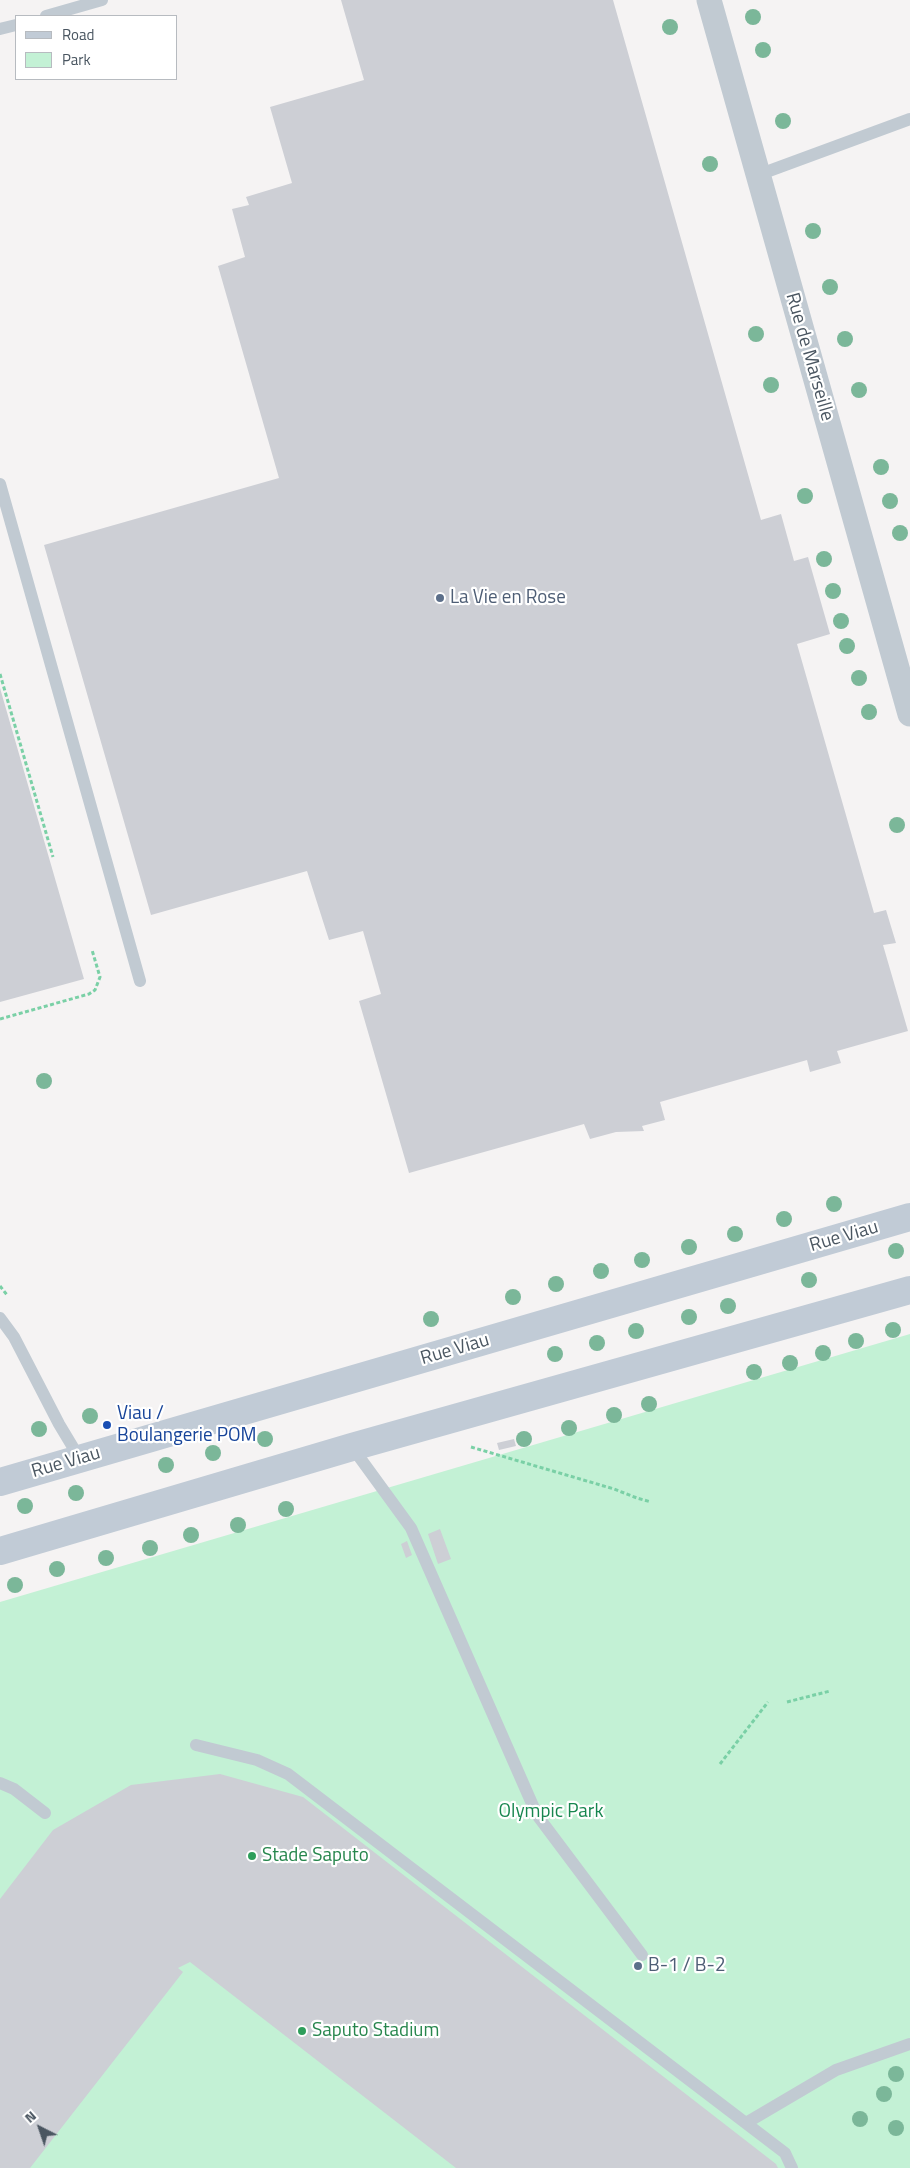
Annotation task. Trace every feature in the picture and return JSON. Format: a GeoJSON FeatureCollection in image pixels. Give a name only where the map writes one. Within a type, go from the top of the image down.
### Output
{"type":"FeatureCollection","features":[{"type":"Feature","properties":{"kind":"main road","name":"Rue Viau"},"geometry":{"type":"LineString","coordinates":[[0,1482],[910,1217]]}},
{"type":"Feature","properties":{"kind":"main road"},"geometry":{"type":"LineString","coordinates":[[0,1551],[352,1447],[910,1290]]}},
{"type":"Feature","properties":{"kind":"street","name":"Rue de Marseille"},"geometry":{"type":"LineString","coordinates":[[708,0],[910,714]]}},
{"type":"Feature","properties":{"kind":"lane"},"geometry":{"type":"LineString","coordinates":[[50,15],[102,0]]}},
{"type":"Feature","properties":{"kind":"lane"},"geometry":{"type":"LineString","coordinates":[[0,29],[15,25]]}},
{"type":"Feature","properties":{"kind":"lane"},"geometry":{"type":"LineString","coordinates":[[758,175],[910,119]]}},
{"type":"Feature","properties":{"kind":"lane"},"geometry":{"type":"LineString","coordinates":[[0,484],[140,980]]}},
{"type":"Feature","properties":{"kind":"lane"},"geometry":{"type":"LineString","coordinates":[[0,1318],[14,1337],[59,1424],[80,1459]]}},
{"type":"Feature","properties":{"kind":"lane"},"geometry":{"type":"LineString","coordinates":[[352,1447],[411,1528],[537,1815],[642,1955]]}},
{"type":"Feature","properties":{"kind":"lane"},"geometry":{"type":"LineString","coordinates":[[196,1745],[257,1760],[288,1774],[785,2153],[792,2168]]}},
{"type":"Feature","properties":{"kind":"lane"},"geometry":{"type":"LineString","coordinates":[[0,1783],[14,1789],[45,1813]]}},
{"type":"Feature","properties":{"kind":"lane"},"geometry":{"type":"LineString","coordinates":[[746,2123],[836,2070],[910,2044]]}},
{"type":"Feature","properties":{"kind":"path"},"geometry":{"type":"LineString","coordinates":[[0,674],[53,857]]}},
{"type":"Feature","properties":{"kind":"path"},"geometry":{"type":"LineString","coordinates":[[0,1019],[89,994],[95,990],[100,977],[92,950]]}},
{"type":"Feature","properties":{"kind":"path"},"geometry":{"type":"LineString","coordinates":[[471,1447],[652,1502]]}},
{"type":"Feature","properties":{"kind":"path"},"geometry":{"type":"LineString","coordinates":[[788,1702],[830,1691]]}},
{"type":"Feature","properties":{"kind":"path"},"geometry":{"type":"LineString","coordinates":[[720,1764],[768,1702]]}},
{"type":"Feature","properties":{"kind":"green space","name":"Olympic Park"},"geometry":{"type":"Polygon","coordinates":[[[910,1334],[910,2168],[0,2168],[0,1602],[910,1334]]]}},
{"type":"Feature","properties":{"kind":"building","name":"La Vie en Rose"},"geometry":{"type":"Polygon","coordinates":[[[341,0],[613,0],[761,520],[781,514],[794,561],[808,557],[830,634],[797,644],[874,913],[886,910],[896,943],[883,945],[908,1031],[837,1051],[841,1063],[810,1072],[807,1060],[660,1102],[665,1120],[642,1126],[644,1131],[616,1132],[590,1139],[584,1124],[409,1173],[359,1001],[381,994],[363,931],[329,940],[307,871],[151,915],[44,545],[279,478],[218,266],[245,257],[232,209],[249,205],[246,197],[292,183],[270,107],[364,80],[341,0]]]}},
{"type":"Feature","properties":{"kind":"building"},"geometry":{"type":"Polygon","coordinates":[[[0,688],[84,979],[0,1002],[0,688]]]}},
{"type":"Feature","properties":{"kind":"building"},"geometry":{"type":"Polygon","coordinates":[[[514,1439],[516,1446],[499,1450],[497,1443],[514,1439]]]}},
{"type":"Feature","properties":{"kind":"building"},"geometry":{"type":"Polygon","coordinates":[[[440,1529],[451,1559],[438,1564],[428,1534],[440,1529]]]}},
{"type":"Feature","properties":{"kind":"building"},"geometry":{"type":"Polygon","coordinates":[[[407,1541],[412,1555],[406,1558],[401,1544],[407,1541]]]}},
{"type":"Feature","properties":{"kind":"building","name":"Saputo Stadium"},"geometry":{"type":"Polygon","coordinates":[[[220,1774],[303,1797],[776,2164],[778,2168],[456,2168],[190,1962],[178,1968],[183,1972],[30,2168],[0,2168],[0,1899],[53,1830],[131,1785],[220,1774]]]}},
{"type":"Feature","properties":{"kind":"place","name":"La Vie en Rose"},"geometry":{"type":"Point","coordinates":[440,598]}},
{"type":"Feature","properties":{"kind":"place","name":"Viau / Boulangerie POM"},"geometry":{"type":"Point","coordinates":[107,1425]}},
{"type":"Feature","properties":{"kind":"place","name":"Stade Saputo"},"geometry":{"type":"Point","coordinates":[252,1856]}},
{"type":"Feature","properties":{"kind":"place","name":"B-1 / B-2"},"geometry":{"type":"Point","coordinates":[638,1966]}},
{"type":"Feature","properties":{"kind":"place","name":"Saputo Stadium"},"geometry":{"type":"Point","coordinates":[302,2031]}}]}
